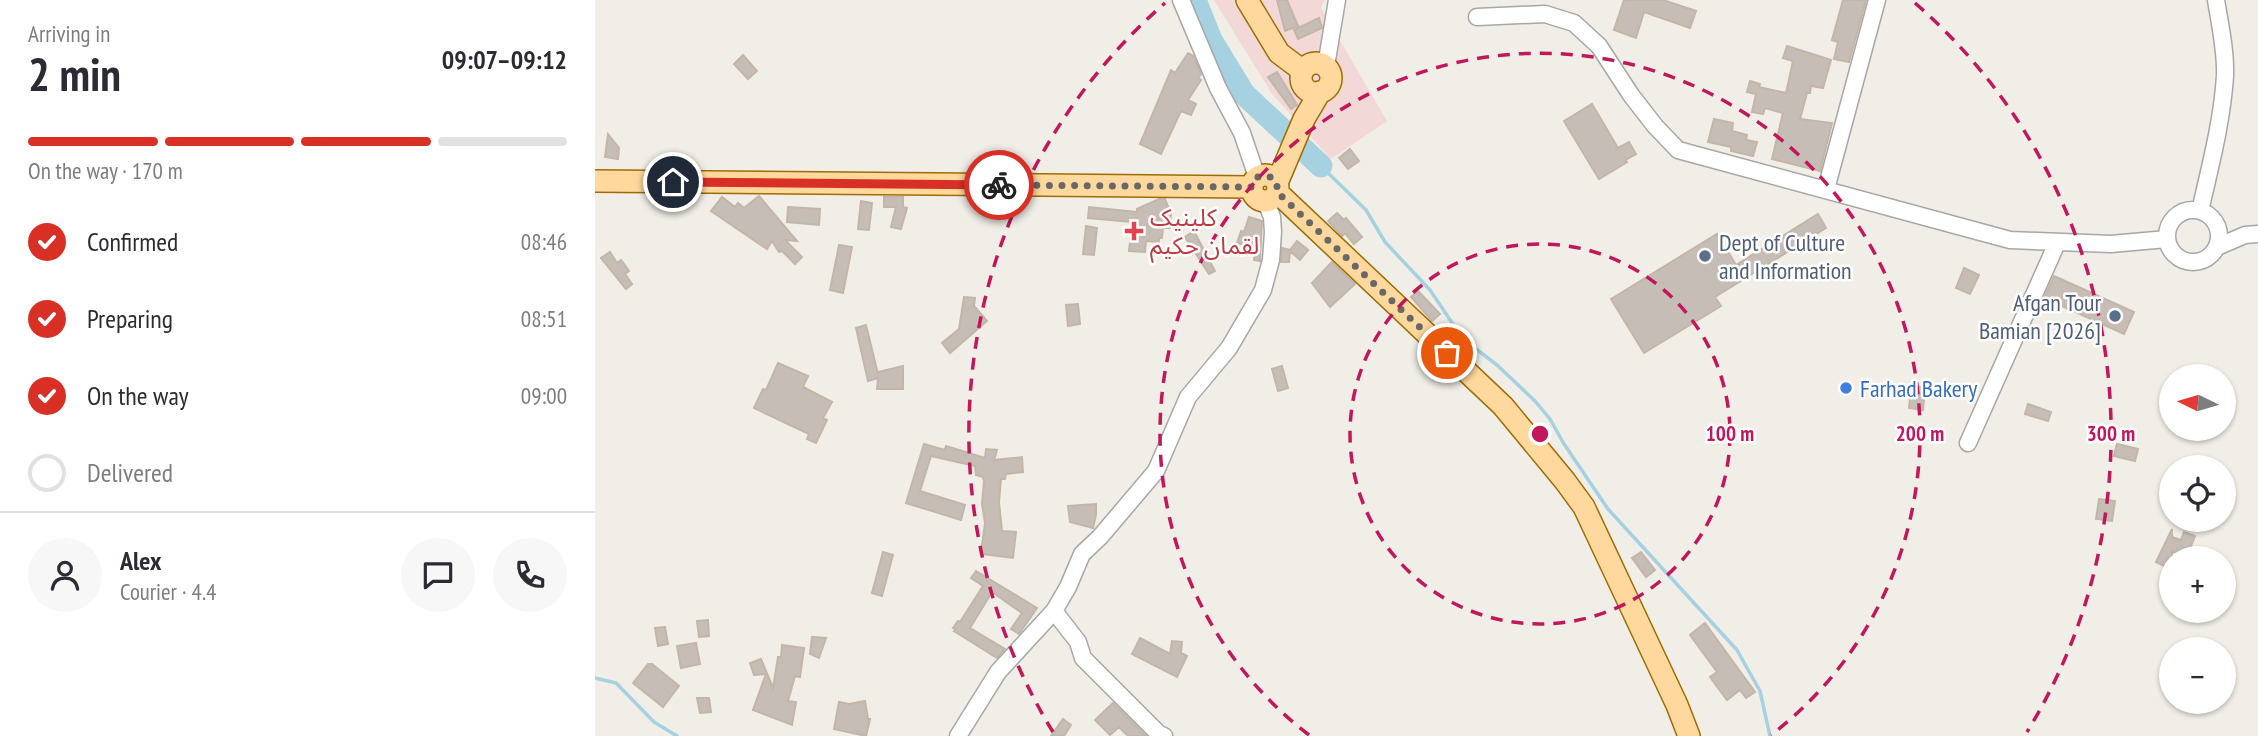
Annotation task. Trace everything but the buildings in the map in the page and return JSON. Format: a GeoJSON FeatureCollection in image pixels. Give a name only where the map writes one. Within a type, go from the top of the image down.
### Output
{"type":"FeatureCollection","features":[{"type":"Feature","properties":{"kind":"main road"},"geometry":{"type":"LineString","coordinates":[[1247,0],[1279,52],[1311,85],[1327,88],[1331,73],[1326,66]]}},
{"type":"Feature","properties":{"kind":"main road"},"geometry":{"type":"LineString","coordinates":[[1270,179],[1300,116],[1311,85]]}},
{"type":"Feature","properties":{"kind":"main road"},"geometry":{"type":"LineString","coordinates":[[595,181],[1270,179],[1503,406],[1565,481],[1584,507],[1689,736]]}},
{"type":"Feature","properties":{"kind":"street"},"geometry":{"type":"LineString","coordinates":[[958,736],[998,672],[1053,611],[1068,587],[1082,554],[1100,537],[1156,471],[1188,397],[1229,348],[1263,290],[1271,260],[1273,232],[1270,179],[1241,133],[1218,88],[1181,0]]}},
{"type":"Feature","properties":{"kind":"street"},"geometry":{"type":"LineString","coordinates":[[1326,66],[1337,0]]}},
{"type":"Feature","properties":{"kind":"street"},"geometry":{"type":"LineString","coordinates":[[1826,189],[1877,0]]}},
{"type":"Feature","properties":{"kind":"street"},"geometry":{"type":"LineString","coordinates":[[2200,211],[2219,127],[2225,75],[2216,0]]}},
{"type":"Feature","properties":{"kind":"street"},"geometry":{"type":"LineString","coordinates":[[1477,17],[1545,15],[1574,23],[1599,46],[1631,95],[1678,150],[2010,240],[2111,244],[2168,239]]}},
{"type":"Feature","properties":{"kind":"street"},"geometry":{"type":"LineString","coordinates":[[2190,210],[2200,211],[2214,221],[2252,235],[2217,247],[2204,260],[2186,262],[2172,252],[2168,239],[2169,226],[2174,218],[2190,210]]}},
{"type":"Feature","properties":{"kind":"street"},"geometry":{"type":"LineString","coordinates":[[2214,221],[2219,239],[2217,247]]}},
{"type":"Feature","properties":{"kind":"street"},"geometry":{"type":"LineString","coordinates":[[1968,443],[2057,243]]}},
{"type":"Feature","properties":{"kind":"street"},"geometry":{"type":"LineString","coordinates":[[1053,611],[1078,642],[1083,658],[1164,736]]}},
{"type":"Feature","properties":{"kind":"shaded area"},"geometry":{"type":"Polygon","coordinates":[[[1214,0],[1325,0],[1321,8],[1387,121],[1331,159],[1272,94],[1214,0]]]}},
{"type":"Feature","properties":{"kind":"waterway"},"geometry":{"type":"LineString","coordinates":[[1195,0],[1211,40],[1244,94],[1321,166]]}},
{"type":"Feature","properties":{"kind":"waterway"},"geometry":{"type":"LineString","coordinates":[[1321,166],[1366,210],[1385,242],[1430,290],[1463,339],[1497,365],[1535,401],[1550,419],[1608,509],[1737,650],[1760,691],[1770,736]]}},
{"type":"Feature","properties":{"kind":"waterway"},"geometry":{"type":"LineString","coordinates":[[595,678],[616,683],[654,722],[677,736]]}},
{"type":"Feature","properties":{"kind":"way so far"},"geometry":{"type":"LineString","coordinates":[[999,185],[1251,187],[1254,179],[1261,175],[1272,177],[1278,186],[1277,192],[1447,353]]}},
{"type":"Feature","properties":{"kind":"place","name":"کلینیک لقمان حکیم"},"geometry":{"type":"Point","coordinates":[1134,231]}},
{"type":"Feature","properties":{"kind":"place","name":"Dept of Culture and Information"},"geometry":{"type":"Point","coordinates":[1705,256]}},
{"type":"Feature","properties":{"kind":"place","name":"Afgan Tour Bamian [2026]"},"geometry":{"type":"Point","coordinates":[2115,316]}},
{"type":"Feature","properties":{"kind":"place","name":"Farhad Bakery"},"geometry":{"type":"Point","coordinates":[1846,388]}},
{"type":"Feature","properties":{"kind":"route"},"geometry":{"type":"LineString","coordinates":[[673,182],[999,185]]}}]}
